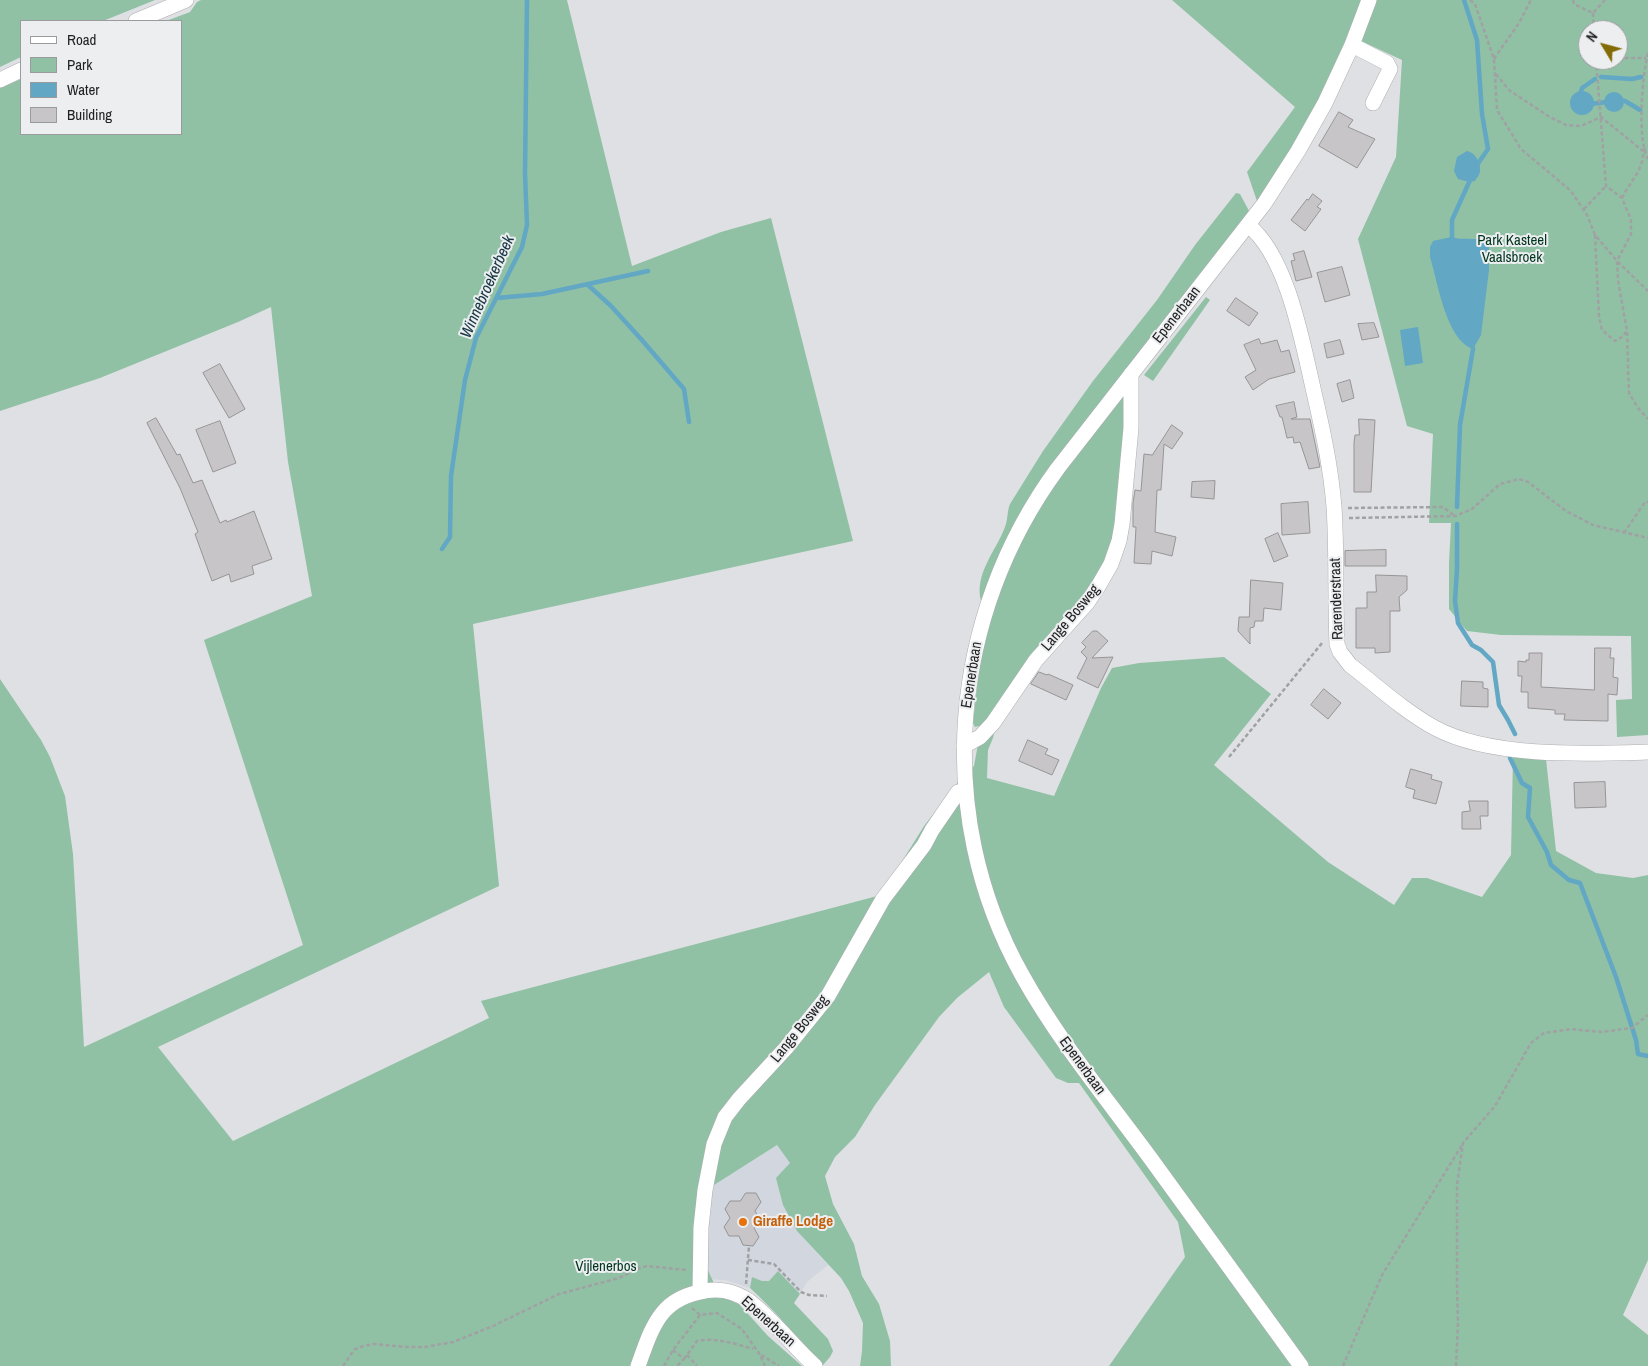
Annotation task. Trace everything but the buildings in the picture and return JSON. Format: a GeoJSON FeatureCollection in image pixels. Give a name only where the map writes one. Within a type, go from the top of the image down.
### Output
{"type":"FeatureCollection","features":[{"type":"Feature","properties":{"kind":"street"},"geometry":{"type":"LineString","coordinates":[[138,20],[186,0]]}},
{"type":"Feature","properties":{"kind":"street","name":"Epenerbaan"},"geometry":{"type":"LineString","coordinates":[[1302,1366],[1062,1039],[1021,974],[1000,930],[982,875],[969,820],[964,746],[966,702],[974,653],[987,606],[1022,525],[1047,483],[1264,204],[1298,151],[1325,103],[1352,44],[1369,0]]}},
{"type":"Feature","properties":{"kind":"street"},"geometry":{"type":"LineString","coordinates":[[1352,44],[1387,63],[1390,69],[1373,103]]}},
{"type":"Feature","properties":{"kind":"street"},"geometry":{"type":"LineString","coordinates":[[0,80],[20,70]]}},
{"type":"Feature","properties":{"kind":"street","name":"Rarenderstraat"},"geometry":{"type":"LineString","coordinates":[[1248,224],[1262,240],[1274,259],[1296,317],[1325,444],[1334,513],[1336,627],[1337,644],[1340,652],[1350,665],[1414,715],[1436,729],[1469,742],[1511,750],[1602,753],[1648,752]]}},
{"type":"Feature","properties":{"kind":"street","name":"Lange Bosweg"},"geometry":{"type":"LineString","coordinates":[[964,746],[980,737],[993,723],[1036,660],[1087,603],[1103,580],[1111,564],[1119,541],[1122,524],[1131,428],[1131,374]]}},
{"type":"Feature","properties":{"kind":"street","name":"Lange Bosweg"},"geometry":{"type":"LineString","coordinates":[[700,1291],[701,1227],[705,1190],[713,1150],[725,1117],[786,1048],[828,996],[884,899],[924,845],[958,792],[966,791]]}},
{"type":"Feature","properties":{"kind":"street","name":"Epenerbaan"},"geometry":{"type":"LineString","coordinates":[[638,1366],[651,1331],[666,1307],[679,1298],[700,1291],[723,1290],[743,1298],[753,1305],[815,1366]]}},
{"type":"Feature","properties":{"kind":"path"},"geometry":{"type":"LineString","coordinates":[[1470,0],[1475,4],[1494,59],[1497,110],[1521,149],[1572,191],[1584,209],[1594,235],[1599,317],[1602,330],[1615,341],[1627,331]]}},
{"type":"Feature","properties":{"kind":"path"},"geometry":{"type":"LineString","coordinates":[[1494,59],[1520,22],[1531,0]]}},
{"type":"Feature","properties":{"kind":"path"},"geometry":{"type":"LineString","coordinates":[[1573,0],[1574,4],[1593,13]]}},
{"type":"Feature","properties":{"kind":"path"},"geometry":{"type":"LineString","coordinates":[[1593,20],[1593,13],[1605,0]]}},
{"type":"Feature","properties":{"kind":"path"},"geometry":{"type":"LineString","coordinates":[[1622,198],[1644,161],[1643,80],[1648,53]]}},
{"type":"Feature","properties":{"kind":"path"},"geometry":{"type":"LineString","coordinates":[[1628,58],[1647,58]]}},
{"type":"Feature","properties":{"kind":"path"},"geometry":{"type":"LineString","coordinates":[[1584,209],[1606,186],[1601,117],[1598,107],[1597,70]]}},
{"type":"Feature","properties":{"kind":"path"},"geometry":{"type":"LineString","coordinates":[[1495,73],[1509,90],[1548,116],[1566,125],[1581,126],[1601,117]]}},
{"type":"Feature","properties":{"kind":"path"},"geometry":{"type":"LineString","coordinates":[[1601,117],[1643,151],[1648,160]]}},
{"type":"Feature","properties":{"kind":"path"},"geometry":{"type":"LineString","coordinates":[[1643,151],[1648,147]]}},
{"type":"Feature","properties":{"kind":"path"},"geometry":{"type":"LineString","coordinates":[[1606,186],[1622,198],[1631,220],[1631,234],[1617,261],[1618,280],[1627,331],[1629,393],[1638,408],[1648,419]]}},
{"type":"Feature","properties":{"kind":"path"},"geometry":{"type":"LineString","coordinates":[[1594,235],[1648,291]]}},
{"type":"Feature","properties":{"kind":"path"},"geometry":{"type":"LineString","coordinates":[[1334,513],[1455,516],[1472,509],[1500,484],[1519,479],[1528,482],[1566,511],[1593,525],[1648,538]]}},
{"type":"Feature","properties":{"kind":"path"},"geometry":{"type":"LineString","coordinates":[[1624,533],[1648,498]]}},
{"type":"Feature","properties":{"kind":"path"},"geometry":{"type":"LineString","coordinates":[[1334,513],[1430,506],[1443,507],[1455,516]]}},
{"type":"Feature","properties":{"kind":"path"},"geometry":{"type":"LineString","coordinates":[[1229,757],[1336,627]]}},
{"type":"Feature","properties":{"kind":"path"},"geometry":{"type":"LineString","coordinates":[[1343,1366],[1382,1274],[1463,1143],[1495,1106],[1531,1043],[1544,1033],[1571,1029],[1601,1032],[1632,1028],[1648,1015]]}},
{"type":"Feature","properties":{"kind":"path"},"geometry":{"type":"LineString","coordinates":[[1456,1366],[1458,1323],[1457,1185],[1463,1143]]}},
{"type":"Feature","properties":{"kind":"path"},"geometry":{"type":"LineString","coordinates":[[743,1298],[746,1288],[749,1246]]}},
{"type":"Feature","properties":{"kind":"path"},"geometry":{"type":"LineString","coordinates":[[748,1260],[774,1264],[801,1292],[809,1295],[827,1296]]}},
{"type":"Feature","properties":{"kind":"path"},"geometry":{"type":"LineString","coordinates":[[343,1366],[354,1350],[360,1347],[373,1344],[425,1347],[453,1342],[493,1326],[559,1294],[619,1278],[647,1266],[699,1273]]}},
{"type":"Feature","properties":{"kind":"path"},"geometry":{"type":"LineString","coordinates":[[664,1366],[673,1350],[700,1315],[717,1313],[742,1330],[760,1355],[765,1366]]}},
{"type":"Feature","properties":{"kind":"path"},"geometry":{"type":"LineString","coordinates":[[678,1366],[697,1341],[706,1339],[732,1342],[755,1349]]}},
{"type":"Feature","properties":{"kind":"path"},"geometry":{"type":"LineString","coordinates":[[673,1350],[684,1359]]}},
{"type":"Feature","properties":{"kind":"path"},"geometry":{"type":"LineString","coordinates":[[687,1355],[697,1366]]}},
{"type":"Feature","properties":{"kind":"path"},"geometry":{"type":"LineString","coordinates":[[760,1355],[779,1366]]}},
{"type":"Feature","properties":{"kind":"shaded area"},"geometry":{"type":"Polygon","coordinates":[[[777,1145],[791,1163],[797,1231],[828,1265],[807,1282],[800,1294],[778,1271],[769,1281],[762,1281],[752,1277],[750,1288],[725,1280],[710,1279],[705,1264],[711,1187],[777,1145]]]}},
{"type":"Feature","properties":{"kind":"green space"},"geometry":{"type":"Polygon","coordinates":[[[0,0],[155,0],[105,20],[20,20],[20,57],[0,67],[0,0]]]}},
{"type":"Feature","properties":{"kind":"green space","name":"Vijlenerbos"},"geometry":{"type":"Polygon","coordinates":[[[201,0],[567,0],[632,266],[721,232],[771,218],[853,541],[473,624],[499,886],[158,1047],[233,1141],[489,1018],[481,1001],[881,895],[924,826],[959,781],[974,766],[978,744],[996,725],[988,750],[987,778],[1054,796],[1101,688],[1112,668],[1139,663],[1224,657],[1271,694],[1214,765],[1328,862],[1394,905],[1412,878],[1427,878],[1482,897],[1511,855],[1513,756],[1546,759],[1556,851],[1596,873],[1633,878],[1648,875],[1648,1260],[1623,1315],[1648,1335],[1648,1366],[1109,1366],[1185,1257],[1178,1222],[1079,1083],[1068,1083],[1056,1078],[1004,1007],[989,972],[957,998],[939,1017],[875,1105],[855,1137],[835,1157],[825,1176],[833,1204],[854,1244],[862,1276],[879,1304],[890,1341],[891,1366],[860,1366],[863,1323],[841,1278],[797,1231],[783,1205],[776,1178],[790,1163],[777,1145],[711,1187],[705,1264],[720,1296],[739,1304],[768,1336],[802,1366],[0,1366],[0,679],[41,740],[50,757],[65,796],[73,854],[84,1047],[303,945],[204,640],[312,596],[288,462],[271,307],[100,378],[0,411],[0,88],[20,79],[20,135],[182,135],[182,20],[169,20],[190,12],[197,2],[201,0]]]}},
{"type":"Feature","properties":{"kind":"green space"},"geometry":{"type":"Polygon","coordinates":[[[1172,0],[1364,0],[1312,116],[1257,201],[1247,172],[1295,107],[1172,0]]]}},
{"type":"Feature","properties":{"kind":"green space","name":"Park Kasteel Vaalsbroek"},"geometry":{"type":"Polygon","coordinates":[[[1376,0],[1648,0],[1648,735],[1617,737],[1616,700],[1632,699],[1631,636],[1501,635],[1467,631],[1449,609],[1451,523],[1429,523],[1433,434],[1407,426],[1358,239],[1396,157],[1402,60],[1361,41],[1376,0]]]}},
{"type":"Feature","properties":{"kind":"green space"},"geometry":{"type":"Polygon","coordinates":[[[1236,193],[1240,194],[1256,224],[1128,385],[1119,520],[1100,576],[984,725],[975,727],[973,723],[977,686],[989,605],[981,601],[981,581],[987,563],[1005,527],[1010,504],[1043,451],[1093,381],[1157,300],[1195,245],[1236,193]]]}},
{"type":"Feature","properties":{"kind":"green space"},"geometry":{"type":"Polygon","coordinates":[[[1206,297],[1210,300],[1153,381],[1144,375],[1206,297]]]}},
{"type":"Feature","properties":{"kind":"green space"},"geometry":{"type":"Polygon","coordinates":[[[778,1271],[800,1294],[794,1303],[828,1339],[833,1351],[823,1365],[750,1288],[752,1277],[762,1281],[769,1281],[778,1271]]]}},
{"type":"Feature","properties":{"kind":"water"},"geometry":{"type":"Polygon","coordinates":[[[1582,91],[1591,94],[1594,103],[1591,112],[1582,115],[1573,112],[1570,103],[1573,94],[1582,91]]]}},
{"type":"Feature","properties":{"kind":"water"},"geometry":{"type":"Polygon","coordinates":[[[1610,92],[1618,92],[1624,98],[1624,106],[1618,112],[1610,112],[1604,106],[1604,98],[1610,92]]]}},
{"type":"Feature","properties":{"kind":"water"},"geometry":{"type":"Polygon","coordinates":[[[1467,151],[1475,156],[1479,162],[1480,169],[1480,173],[1475,181],[1469,182],[1458,179],[1454,171],[1457,157],[1467,151]]]}},
{"type":"Feature","properties":{"kind":"water"},"geometry":{"type":"Polygon","coordinates":[[[1451,237],[1481,240],[1489,243],[1489,270],[1481,335],[1473,349],[1464,344],[1450,323],[1444,309],[1430,257],[1430,247],[1433,241],[1451,237]]]}},
{"type":"Feature","properties":{"kind":"water"},"geometry":{"type":"Polygon","coordinates":[[[1418,327],[1423,363],[1405,366],[1400,330],[1418,327]]]}},
{"type":"Feature","properties":{"kind":"waterway","name":"Winnebroekerbeek"},"geometry":{"type":"LineString","coordinates":[[442,549],[450,537],[451,476],[465,380],[476,338],[522,247],[527,225],[525,174],[527,0]]}},
{"type":"Feature","properties":{"kind":"waterway"},"geometry":{"type":"LineString","coordinates":[[1464,0],[1477,40],[1482,114],[1488,149],[1477,165]]}},
{"type":"Feature","properties":{"kind":"waterway"},"geometry":{"type":"LineString","coordinates":[[1601,77],[1632,79],[1641,77]]}},
{"type":"Feature","properties":{"kind":"waterway"},"geometry":{"type":"LineString","coordinates":[[1580,95],[1582,88],[1595,79]]}},
{"type":"Feature","properties":{"kind":"waterway"},"geometry":{"type":"LineString","coordinates":[[1620,101],[1625,101],[1640,110]]}},
{"type":"Feature","properties":{"kind":"waterway"},"geometry":{"type":"LineString","coordinates":[[1590,104],[1607,102]]}},
{"type":"Feature","properties":{"kind":"waterway"},"geometry":{"type":"LineString","coordinates":[[1452,242],[1452,220],[1471,178]]}},
{"type":"Feature","properties":{"kind":"waterway"},"geometry":{"type":"LineString","coordinates":[[497,298],[542,294],[648,271]]}},
{"type":"Feature","properties":{"kind":"waterway"},"geometry":{"type":"LineString","coordinates":[[588,285],[611,306],[684,389],[689,422]]}},
{"type":"Feature","properties":{"kind":"waterway"},"geometry":{"type":"LineString","coordinates":[[1457,507],[1460,425],[1473,349],[1472,345]]}},
{"type":"Feature","properties":{"kind":"waterway"},"geometry":{"type":"LineString","coordinates":[[1457,524],[1455,601],[1458,623],[1472,645],[1481,650],[1493,662],[1499,705],[1515,734]]}},
{"type":"Feature","properties":{"kind":"waterway"},"geometry":{"type":"LineString","coordinates":[[1510,758],[1522,783],[1530,788],[1528,817],[1547,852],[1551,865],[1569,880],[1580,883],[1616,977],[1636,1040],[1638,1054],[1648,1056]]}},
{"type":"Feature","properties":{"kind":"place","name":"Giraffe Lodge"},"geometry":{"type":"Point","coordinates":[743,1222]}}]}
